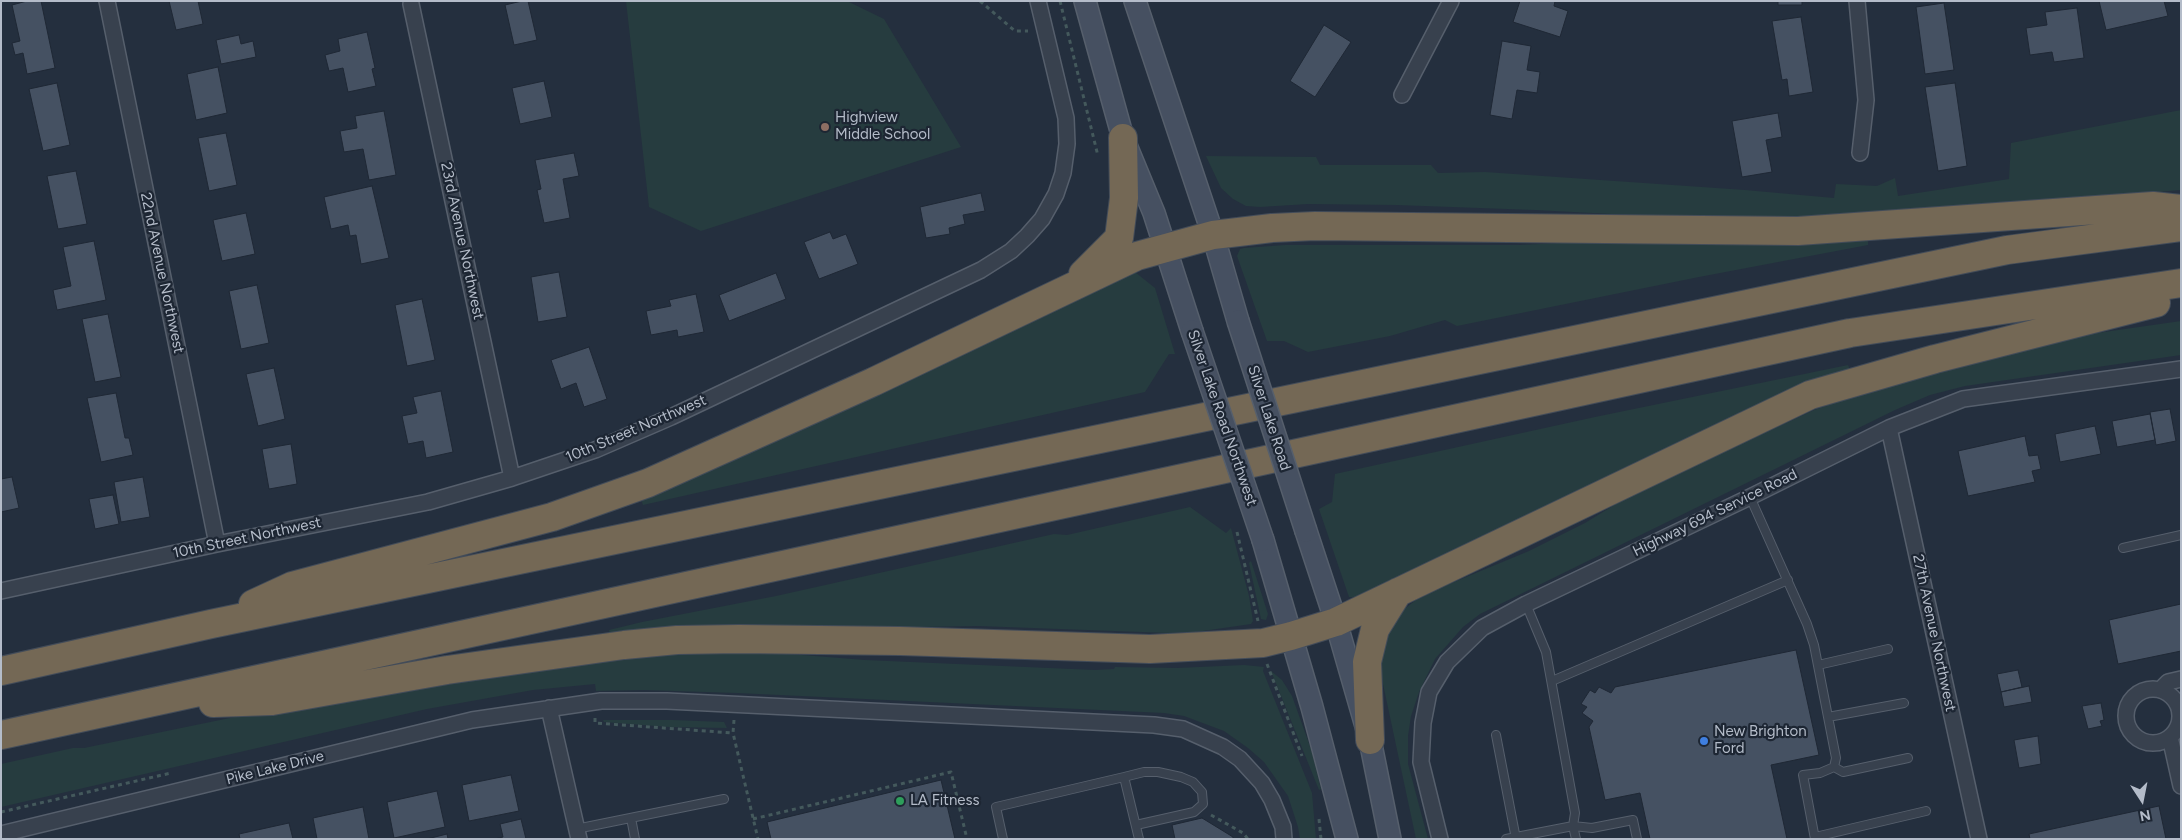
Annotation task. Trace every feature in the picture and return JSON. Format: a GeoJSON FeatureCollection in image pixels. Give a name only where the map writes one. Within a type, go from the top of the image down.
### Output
{"type":"FeatureCollection","features":[{"type":"Feature","properties":{"kind":"highway"},"geometry":{"type":"LineString","coordinates":[[1068,288],[1119,238],[1124,198],[1123,138]]}},
{"type":"Feature","properties":{"kind":"highway"},"geometry":{"type":"LineString","coordinates":[[211,624],[292,586],[552,516],[648,483],[873,382],[1137,256],[1213,235],[1307,226],[1798,231],[2153,206],[2181,210]]}},
{"type":"Feature","properties":{"kind":"highway"},"geometry":{"type":"LineString","coordinates":[[1,671],[211,624],[2007,250],[2181,227]]}},
{"type":"Feature","properties":{"kind":"highway"},"geometry":{"type":"LineString","coordinates":[[1,736],[1850,333],[2181,283]]}},
{"type":"Feature","properties":{"kind":"highway"},"geometry":{"type":"LineString","coordinates":[[134,707],[272,700],[457,668],[624,645],[677,640],[900,641],[1150,649],[1262,643],[1336,622],[1810,395],[1969,350],[2181,298]]}},
{"type":"Feature","properties":{"kind":"highway"},"geometry":{"type":"LineString","coordinates":[[1370,740],[1368,662],[1376,629],[1398,592]]}},
{"type":"Feature","properties":{"kind":"main road","name":"Silver Lake Road Northwest"},"geometry":{"type":"LineString","coordinates":[[1085,1],[1123,138],[1154,213],[1263,540],[1339,803],[1347,839]]}},
{"type":"Feature","properties":{"kind":"main road","name":"Silver Lake Road"},"geometry":{"type":"LineString","coordinates":[[1135,1],[1213,235],[1238,321],[1336,622],[1370,740],[1390,839]]}},
{"type":"Feature","properties":{"kind":"street","name":"22nd Avenue Northwest"},"geometry":{"type":"LineString","coordinates":[[107,1],[218,544]]}},
{"type":"Feature","properties":{"kind":"street","name":"10th Street Northwest"},"geometry":{"type":"LineString","coordinates":[[1,591],[218,544],[428,502],[512,478],[595,450],[654,424],[981,270],[1011,251],[1042,220],[1056,194],[1063,174],[1067,144],[1066,118],[1038,1]]}},
{"type":"Feature","properties":{"kind":"street"},"geometry":{"type":"LineString","coordinates":[[1402,95],[1451,1]]}},
{"type":"Feature","properties":{"kind":"street"},"geometry":{"type":"LineString","coordinates":[[1857,1],[1866,100],[1860,152]]}},
{"type":"Feature","properties":{"kind":"street","name":"23rd Avenue Northwest"},"geometry":{"type":"LineString","coordinates":[[411,4],[512,478]]}},
{"type":"Feature","properties":{"kind":"street","name":"Highway 694 Service Road"},"geometry":{"type":"LineString","coordinates":[[1440,839],[1421,762],[1423,723],[1429,692],[1446,662],[1482,628],[1526,604],[1889,428],[1962,399],[2181,369]]}},
{"type":"Feature","properties":{"kind":"street","name":"27th Avenue Northwest"},"geometry":{"type":"LineString","coordinates":[[1889,428],[1979,839]]}},
{"type":"Feature","properties":{"kind":"street"},"geometry":{"type":"LineString","coordinates":[[2160,690],[2168,682],[2181,679]]}},
{"type":"Feature","properties":{"kind":"street"},"geometry":{"type":"LineString","coordinates":[[2160,690],[2168,693],[2178,706],[2180,722],[2170,737],[2162,741],[2144,741],[2136,737],[2130,730],[2127,721],[2129,703],[2143,691],[2160,690]]}},
{"type":"Feature","properties":{"kind":"street","name":"Pike Lake Drive"},"geometry":{"type":"LineString","coordinates":[[1,834],[26,834],[472,720],[594,702],[667,701],[1183,729],[1223,747],[1240,759],[1262,782],[1283,827],[1284,839]]}},
{"type":"Feature","properties":{"kind":"street"},"geometry":{"type":"LineString","coordinates":[[550,708],[578,834]]}},
{"type":"Feature","properties":{"kind":"street"},"geometry":{"type":"LineString","coordinates":[[2170,737],[2181,786]]}},
{"type":"Feature","properties":{"kind":"lane"},"geometry":{"type":"LineString","coordinates":[[1750,497],[1807,624],[1818,665],[1836,758],[1834,767]]}},
{"type":"Feature","properties":{"kind":"lane"},"geometry":{"type":"LineString","coordinates":[[2123,548],[2181,535]]}},
{"type":"Feature","properties":{"kind":"lane"},"geometry":{"type":"LineString","coordinates":[[1552,681],[1788,580]]}},
{"type":"Feature","properties":{"kind":"lane"},"geometry":{"type":"LineString","coordinates":[[1526,604],[1546,652],[1575,812],[1573,826],[1576,839]]}},
{"type":"Feature","properties":{"kind":"lane"},"geometry":{"type":"LineString","coordinates":[[1818,665],[1888,649]]}},
{"type":"Feature","properties":{"kind":"lane"},"geometry":{"type":"LineString","coordinates":[[1828,717],[1904,703]]}},
{"type":"Feature","properties":{"kind":"lane"},"geometry":{"type":"LineString","coordinates":[[1496,735],[1516,838]]}},
{"type":"Feature","properties":{"kind":"lane"},"geometry":{"type":"LineString","coordinates":[[1834,767],[1843,772],[1908,758]]}},
{"type":"Feature","properties":{"kind":"lane"},"geometry":{"type":"LineString","coordinates":[[1834,767],[1820,773],[1803,775],[1815,838],[1926,812]]}},
{"type":"Feature","properties":{"kind":"lane"},"geometry":{"type":"LineString","coordinates":[[1003,839],[996,807],[1144,772],[1181,777],[1193,782],[1202,792],[1204,798],[1199,808],[1194,812],[1136,825]]}},
{"type":"Feature","properties":{"kind":"lane"},"geometry":{"type":"LineString","coordinates":[[1124,777],[1139,839]]}},
{"type":"Feature","properties":{"kind":"lane"},"geometry":{"type":"LineString","coordinates":[[578,834],[631,818],[724,799]]}},
{"type":"Feature","properties":{"kind":"lane"},"geometry":{"type":"LineString","coordinates":[[631,818],[635,839]]}},
{"type":"Feature","properties":{"kind":"lane"},"geometry":{"type":"LineString","coordinates":[[1506,839],[1573,826],[1592,828],[1632,820],[1637,839]]}},
{"type":"Feature","properties":{"kind":"path"},"geometry":{"type":"LineString","coordinates":[[980,1],[1015,31],[1035,32]]}},
{"type":"Feature","properties":{"kind":"path"},"geometry":{"type":"LineString","coordinates":[[1235,527],[1247,571],[1268,672],[1305,764]]}},
{"type":"Feature","properties":{"kind":"path"},"geometry":{"type":"LineString","coordinates":[[594,702],[595,723],[733,733]]}},
{"type":"Feature","properties":{"kind":"path"},"geometry":{"type":"LineString","coordinates":[[734,704],[733,733],[758,839]]}},
{"type":"Feature","properties":{"kind":"path"},"geometry":{"type":"LineString","coordinates":[[754,819],[951,772],[967,839]]}},
{"type":"Feature","properties":{"kind":"path"},"geometry":{"type":"LineString","coordinates":[[1199,808],[1243,834],[1248,839]]}},
{"type":"Feature","properties":{"kind":"path"},"geometry":{"type":"LineString","coordinates":[[1318,811],[1321,839]]}},
{"type":"Feature","properties":{"kind":"green space"},"geometry":{"type":"Polygon","coordinates":[[[626,1],[847,1],[884,19],[961,147],[701,231],[649,207],[626,1]]]}},
{"type":"Feature","properties":{"kind":"green space"},"geometry":{"type":"Polygon","coordinates":[[[2181,110],[2181,190],[1783,223],[1396,205],[1308,204],[1246,206],[1233,199],[1221,188],[1206,156],[1316,157],[1320,165],[1431,165],[1438,173],[1485,172],[1834,198],[1836,184],[1877,186],[1895,178],[1898,196],[2009,179],[2011,143],[2181,110]]]}},
{"type":"Feature","properties":{"kind":"green space"},"geometry":{"type":"Polygon","coordinates":[[[1868,238],[1868,245],[1457,326],[1445,320],[1390,336],[1308,352],[1284,341],[1267,341],[1237,256],[1240,249],[1244,248],[1285,245],[1519,245],[1625,240],[1868,238]]]}},
{"type":"Feature","properties":{"kind":"green space"},"geometry":{"type":"Polygon","coordinates":[[[1135,272],[1155,288],[1175,354],[1169,354],[1145,392],[643,505],[640,496],[1135,272]]]}},
{"type":"Feature","properties":{"kind":"green space"},"geometry":{"type":"Polygon","coordinates":[[[2181,321],[2181,355],[1965,386],[1930,395],[1895,410],[1480,614],[1463,627],[1435,659],[1419,692],[1411,716],[1408,736],[1408,764],[1428,839],[1416,839],[1380,670],[1380,653],[1392,622],[1416,600],[1442,587],[1529,551],[1585,523],[1629,496],[1814,410],[1924,371],[2083,335],[2181,321]]]}},
{"type":"Feature","properties":{"kind":"green space"},"geometry":{"type":"Polygon","coordinates":[[[1848,365],[1852,374],[1359,598],[1349,597],[1319,509],[1332,502],[1335,474],[1595,417],[1848,365]]]}},
{"type":"Feature","properties":{"kind":"green space"},"geometry":{"type":"Polygon","coordinates":[[[1190,507],[1226,533],[1231,528],[1249,596],[1253,621],[1251,624],[1196,632],[1169,633],[978,626],[788,629],[610,639],[609,630],[642,622],[776,596],[1054,534],[1067,535],[1190,507]]]}},
{"type":"Feature","properties":{"kind":"green space"},"geometry":{"type":"Polygon","coordinates":[[[1251,561],[1268,614],[1266,620],[1261,619],[1249,563],[1251,561]]]}},
{"type":"Feature","properties":{"kind":"green space"},"geometry":{"type":"Polygon","coordinates":[[[752,651],[865,660],[1095,670],[1114,669],[1115,667],[1177,668],[1244,665],[1264,667],[1263,671],[1312,793],[1316,839],[1300,839],[1288,796],[1264,762],[1224,731],[1184,716],[1164,713],[737,693],[643,690],[596,691],[595,684],[533,690],[427,709],[1,807],[1,764],[73,748],[84,748],[254,713],[320,707],[320,704],[623,655],[752,651]]]}},
{"type":"Feature","properties":{"kind":"green space"},"geometry":{"type":"Polygon","coordinates":[[[1271,671],[1282,680],[1292,696],[1311,749],[1321,789],[1319,790],[1271,671]]]}},
{"type":"Feature","properties":{"kind":"green space"},"geometry":{"type":"Polygon","coordinates":[[[603,720],[724,722],[727,728],[669,727],[604,722],[603,720]]]}},
{"type":"Feature","properties":{"kind":"building"},"geometry":{"type":"Polygon","coordinates":[[[27,1],[41,1],[55,68],[27,74],[23,53],[15,55],[12,43],[20,41],[12,5],[27,1]]]}},
{"type":"Feature","properties":{"kind":"building"},"geometry":{"type":"Polygon","coordinates":[[[169,1],[198,1],[203,24],[176,30],[169,1]]]}},
{"type":"Feature","properties":{"kind":"building"},"geometry":{"type":"Polygon","coordinates":[[[528,1],[537,40],[514,45],[505,5],[528,1]]]}},
{"type":"Feature","properties":{"kind":"building"},"geometry":{"type":"Polygon","coordinates":[[[1520,1],[1555,1],[1554,6],[1568,11],[1560,37],[1513,22],[1520,1]]]}},
{"type":"Feature","properties":{"kind":"building"},"geometry":{"type":"Polygon","coordinates":[[[1778,1],[1802,1],[1802,5],[1778,5],[1778,1]]]}},
{"type":"Feature","properties":{"kind":"building"},"geometry":{"type":"Polygon","coordinates":[[[2099,1],[2164,1],[2168,16],[2106,30],[2099,1]]]}},
{"type":"Feature","properties":{"kind":"building"},"geometry":{"type":"Polygon","coordinates":[[[1944,3],[1954,70],[1925,74],[1916,7],[1944,3]]]}},
{"type":"Feature","properties":{"kind":"building"},"geometry":{"type":"Polygon","coordinates":[[[2077,8],[2084,58],[2054,62],[2052,52],[2030,55],[2026,28],[2047,25],[2045,12],[2077,8]]]}},
{"type":"Feature","properties":{"kind":"building"},"geometry":{"type":"Polygon","coordinates":[[[1801,17],[1813,92],[1789,96],[1787,79],[1782,80],[1772,21],[1801,17]]]}},
{"type":"Feature","properties":{"kind":"building"},"geometry":{"type":"Polygon","coordinates":[[[1324,25],[1351,42],[1315,97],[1290,81],[1324,25]]]}},
{"type":"Feature","properties":{"kind":"building"},"geometry":{"type":"Polygon","coordinates":[[[367,32],[375,68],[372,69],[376,86],[348,92],[343,68],[329,71],[325,55],[340,51],[338,39],[367,32]]]}},
{"type":"Feature","properties":{"kind":"building"},"geometry":{"type":"Polygon","coordinates":[[[239,35],[241,44],[253,41],[256,57],[221,64],[216,40],[239,35]]]}},
{"type":"Feature","properties":{"kind":"building"},"geometry":{"type":"Polygon","coordinates":[[[1502,41],[1531,46],[1527,70],[1540,72],[1537,93],[1517,90],[1512,119],[1490,115],[1502,41]]]}},
{"type":"Feature","properties":{"kind":"building"},"geometry":{"type":"Polygon","coordinates":[[[218,67],[227,113],[196,120],[187,74],[218,67]]]}},
{"type":"Feature","properties":{"kind":"building"},"geometry":{"type":"Polygon","coordinates":[[[544,81],[552,117],[520,124],[512,88],[544,81]]]}},
{"type":"Feature","properties":{"kind":"building"},"geometry":{"type":"Polygon","coordinates":[[[57,83],[70,145],[43,151],[29,89],[57,83]]]}},
{"type":"Feature","properties":{"kind":"building"},"geometry":{"type":"Polygon","coordinates":[[[1955,83],[1967,166],[1938,171],[1925,87],[1955,83]]]}},
{"type":"Feature","properties":{"kind":"building"},"geometry":{"type":"Polygon","coordinates":[[[384,111],[396,175],[369,180],[363,149],[344,152],[340,131],[357,128],[355,116],[384,111]]]}},
{"type":"Feature","properties":{"kind":"building"},"geometry":{"type":"Polygon","coordinates":[[[1778,113],[1782,137],[1766,140],[1772,172],[1742,177],[1732,121],[1778,113]]]}},
{"type":"Feature","properties":{"kind":"building"},"geometry":{"type":"Polygon","coordinates":[[[226,133],[237,185],[209,191],[198,138],[226,133]]]}},
{"type":"Feature","properties":{"kind":"building"},"geometry":{"type":"Polygon","coordinates":[[[574,153],[579,176],[563,179],[570,218],[544,223],[537,190],[541,189],[535,160],[574,153]]]}},
{"type":"Feature","properties":{"kind":"building"},"geometry":{"type":"Polygon","coordinates":[[[76,171],[87,224],[58,229],[47,176],[76,171]]]}},
{"type":"Feature","properties":{"kind":"building"},"geometry":{"type":"Polygon","coordinates":[[[372,186],[389,258],[361,264],[356,235],[350,236],[348,225],[331,229],[324,197],[372,186]]]}},
{"type":"Feature","properties":{"kind":"building"},"geometry":{"type":"Polygon","coordinates":[[[981,193],[985,211],[963,215],[965,224],[949,228],[950,234],[926,238],[920,207],[981,193]]]}},
{"type":"Feature","properties":{"kind":"building"},"geometry":{"type":"Polygon","coordinates":[[[246,213],[255,254],[222,261],[213,220],[246,213]]]}},
{"type":"Feature","properties":{"kind":"building"},"geometry":{"type":"Polygon","coordinates":[[[830,232],[833,239],[846,234],[858,264],[819,279],[804,242],[830,232]]]}},
{"type":"Feature","properties":{"kind":"building"},"geometry":{"type":"Polygon","coordinates":[[[94,241],[106,300],[57,310],[53,290],[71,286],[63,247],[94,241]]]}},
{"type":"Feature","properties":{"kind":"building"},"geometry":{"type":"Polygon","coordinates":[[[559,272],[567,317],[538,322],[531,277],[559,272]]]}},
{"type":"Feature","properties":{"kind":"building"},"geometry":{"type":"Polygon","coordinates":[[[776,273],[786,299],[729,321],[719,295],[776,273]]]}},
{"type":"Feature","properties":{"kind":"building"},"geometry":{"type":"Polygon","coordinates":[[[257,285],[269,343],[241,349],[229,291],[257,285]]]}},
{"type":"Feature","properties":{"kind":"building"},"geometry":{"type":"Polygon","coordinates":[[[696,294],[704,332],[678,337],[677,330],[651,335],[646,311],[671,306],[669,300],[696,294]]]}},
{"type":"Feature","properties":{"kind":"building"},"geometry":{"type":"Polygon","coordinates":[[[422,299],[435,360],[407,366],[395,305],[422,299]]]}},
{"type":"Feature","properties":{"kind":"building"},"geometry":{"type":"Polygon","coordinates":[[[108,314],[121,377],[95,382],[82,319],[108,314]]]}},
{"type":"Feature","properties":{"kind":"building"},"geometry":{"type":"Polygon","coordinates":[[[589,347],[607,399],[584,407],[576,383],[561,389],[551,360],[589,347]]]}},
{"type":"Feature","properties":{"kind":"building"},"geometry":{"type":"Polygon","coordinates":[[[274,368],[285,419],[258,426],[246,374],[274,368]]]}},
{"type":"Feature","properties":{"kind":"building"},"geometry":{"type":"Polygon","coordinates":[[[441,391],[453,452],[426,458],[423,441],[408,444],[402,416],[417,413],[413,397],[441,391]]]}},
{"type":"Feature","properties":{"kind":"building"},"geometry":{"type":"Polygon","coordinates":[[[116,393],[125,438],[129,438],[133,455],[101,462],[87,398],[116,393]]]}},
{"type":"Feature","properties":{"kind":"building"},"geometry":{"type":"Polygon","coordinates":[[[2170,409],[2176,441],[2156,445],[2150,412],[2170,409]]]}},
{"type":"Feature","properties":{"kind":"building"},"geometry":{"type":"Polygon","coordinates":[[[2150,414],[2155,440],[2117,447],[2112,421],[2150,414]]]}},
{"type":"Feature","properties":{"kind":"building"},"geometry":{"type":"Polygon","coordinates":[[[2095,426],[2101,454],[2060,462],[2055,434],[2095,426]]]}},
{"type":"Feature","properties":{"kind":"building"},"geometry":{"type":"Polygon","coordinates":[[[2025,436],[2029,456],[2038,455],[2041,469],[2032,471],[2035,482],[1968,496],[1958,451],[2025,436]]]}},
{"type":"Feature","properties":{"kind":"building"},"geometry":{"type":"Polygon","coordinates":[[[291,444],[297,484],[269,489],[262,449],[291,444]]]}},
{"type":"Feature","properties":{"kind":"building"},"geometry":{"type":"Polygon","coordinates":[[[12,477],[19,508],[1,512],[1,479],[12,477]]]}},
{"type":"Feature","properties":{"kind":"building"},"geometry":{"type":"Polygon","coordinates":[[[143,477],[150,517],[121,522],[114,482],[143,477]]]}},
{"type":"Feature","properties":{"kind":"building"},"geometry":{"type":"Polygon","coordinates":[[[113,495],[119,524],[95,529],[89,499],[113,495]]]}},
{"type":"Feature","properties":{"kind":"building"},"geometry":{"type":"Polygon","coordinates":[[[2181,604],[2181,651],[2118,664],[2109,620],[2181,604]]]}},
{"type":"Feature","properties":{"kind":"building","name":"New Brighton Ford"},"geometry":{"type":"Polygon","coordinates":[[[1796,650],[1819,755],[1771,765],[1787,839],[1650,839],[1640,793],[1605,800],[1589,727],[1593,721],[1582,713],[1587,707],[1581,704],[1590,690],[1595,693],[1599,687],[1611,693],[1615,687],[1796,650]]]}},
{"type":"Feature","properties":{"kind":"building"},"geometry":{"type":"Polygon","coordinates":[[[2018,670],[2022,687],[2001,692],[1997,674],[2018,670]]]}},
{"type":"Feature","properties":{"kind":"building"},"geometry":{"type":"Polygon","coordinates":[[[2029,686],[2032,702],[2004,707],[2001,692],[2029,686]]]}},
{"type":"Feature","properties":{"kind":"building"},"geometry":{"type":"Polygon","coordinates":[[[2101,703],[2104,720],[2100,721],[2102,726],[2088,729],[2082,706],[2101,703]]]}},
{"type":"Feature","properties":{"kind":"building"},"geometry":{"type":"Polygon","coordinates":[[[2038,736],[2041,764],[2019,768],[2014,740],[2038,736]]]}},
{"type":"Feature","properties":{"kind":"building"},"geometry":{"type":"Polygon","coordinates":[[[511,775],[519,811],[469,821],[462,785],[511,775]]]}},
{"type":"Feature","properties":{"kind":"building","name":"LA Fitness"},"geometry":{"type":"Polygon","coordinates":[[[941,780],[955,839],[771,839],[767,822],[941,780]]]}},
{"type":"Feature","properties":{"kind":"building"},"geometry":{"type":"Polygon","coordinates":[[[437,791],[445,827],[394,838],[387,802],[437,791]]]}},
{"type":"Feature","properties":{"kind":"building"},"geometry":{"type":"Polygon","coordinates":[[[2159,806],[2166,839],[2030,839],[2029,834],[2159,806]]]}},
{"type":"Feature","properties":{"kind":"building"},"geometry":{"type":"Polygon","coordinates":[[[363,807],[369,839],[317,839],[313,818],[363,807]]]}},
{"type":"Feature","properties":{"kind":"building"},"geometry":{"type":"Polygon","coordinates":[[[1202,818],[1233,837],[1233,839],[1175,839],[1172,825],[1202,818]]]}},
{"type":"Feature","properties":{"kind":"building"},"geometry":{"type":"Polygon","coordinates":[[[521,819],[526,839],[495,839],[503,837],[500,824],[521,819]]]}},
{"type":"Feature","properties":{"kind":"building"},"geometry":{"type":"Polygon","coordinates":[[[289,823],[293,839],[240,839],[239,834],[289,823]]]}},
{"type":"Feature","properties":{"kind":"building"},"geometry":{"type":"Polygon","coordinates":[[[447,834],[448,839],[427,839],[447,834]]]}},
{"type":"Feature","properties":{"kind":"place","name":"Highview Middle School"},"geometry":{"type":"Point","coordinates":[825,127]}},
{"type":"Feature","properties":{"kind":"place","name":"New Brighton Ford"},"geometry":{"type":"Point","coordinates":[1704,741]}},
{"type":"Feature","properties":{"kind":"place","name":"LA Fitness"},"geometry":{"type":"Point","coordinates":[900,801]}}]}
